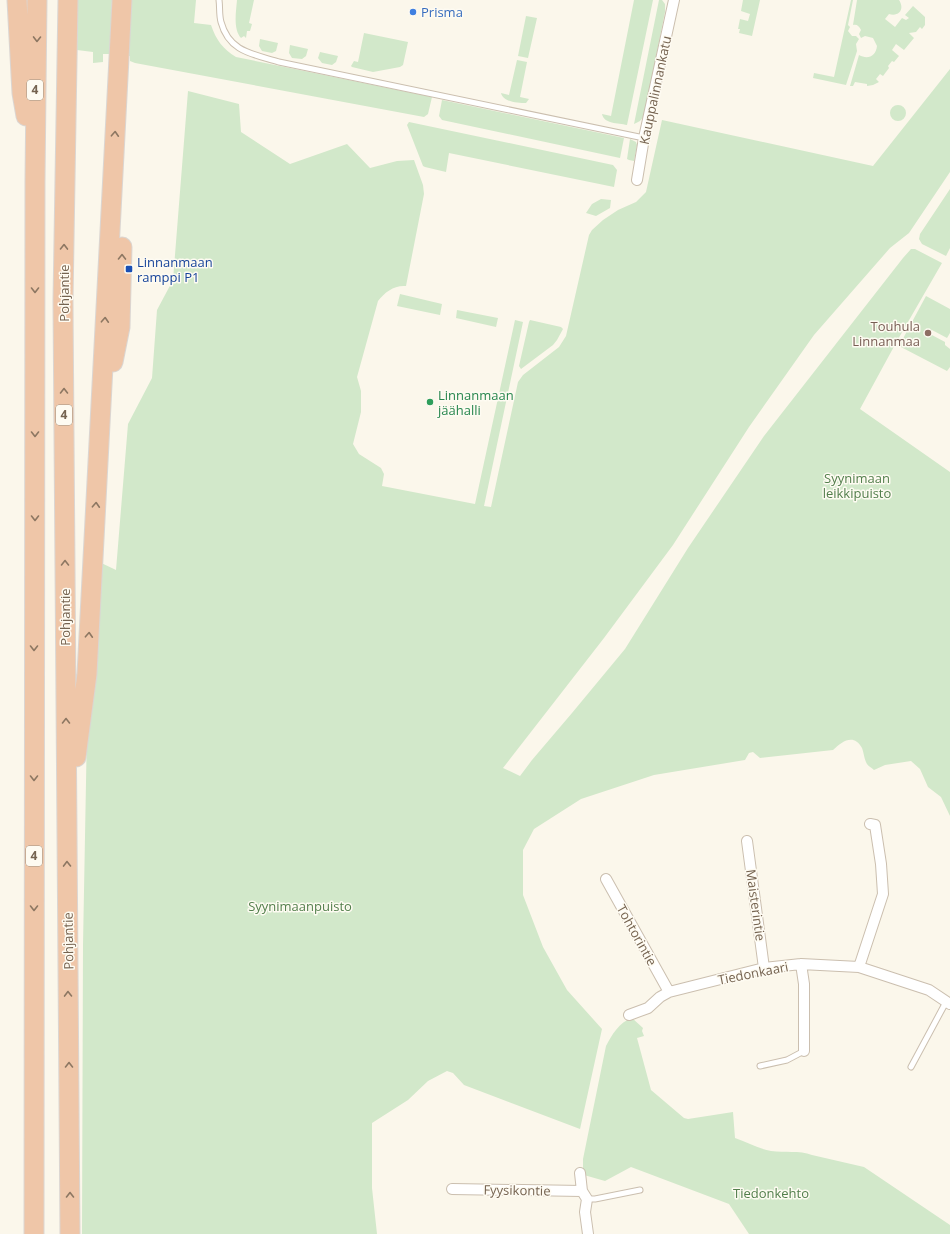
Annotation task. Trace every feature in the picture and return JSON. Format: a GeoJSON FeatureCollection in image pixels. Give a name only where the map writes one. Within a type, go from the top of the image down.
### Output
{"type":"FeatureCollection","features":[{"type":"Feature","properties":{"kind":"highway"},"geometry":{"type":"LineString","coordinates":[[17,0],[22,93],[35,181]]}},
{"type":"Feature","properties":{"kind":"highway","name":"4"},"geometry":{"type":"LineString","coordinates":[[34,1234],[35,181],[38,0]]}},
{"type":"Feature","properties":{"kind":"highway","name":"Pohjantie"},"geometry":{"type":"LineString","coordinates":[[68,0],[63,301],[70,1234]]}},
{"type":"Feature","properties":{"kind":"highway"},"geometry":{"type":"LineString","coordinates":[[66,830],[87,674],[100,420],[120,327],[122,223],[114,155],[122,0]]}},
{"type":"Feature","properties":{"kind":"street","name":"Kauppalinnankatu"},"geometry":{"type":"LineString","coordinates":[[637,180],[644,138],[674,0]]}},
{"type":"Feature","properties":{"kind":"street"},"geometry":{"type":"LineString","coordinates":[[859,967],[883,894],[881,864],[875,825],[870,824]]}},
{"type":"Feature","properties":{"kind":"street","name":"Maisterintie"},"geometry":{"type":"LineString","coordinates":[[748,841],[764,968]]}},
{"type":"Feature","properties":{"kind":"street","name":"Tohtorintie"},"geometry":{"type":"LineString","coordinates":[[606,879],[669,992]]}},
{"type":"Feature","properties":{"kind":"street"},"geometry":{"type":"LineString","coordinates":[[801,964],[804,984],[804,1051]]}},
{"type":"Feature","properties":{"kind":"street","name":"Tiedonkaari"},"geometry":{"type":"LineString","coordinates":[[629,1015],[648,1008],[660,997],[669,992],[764,968],[801,964],[859,967],[929,990],[948,1003]]}},
{"type":"Feature","properties":{"kind":"street"},"geometry":{"type":"LineString","coordinates":[[580,1173],[585,1195],[585,1212],[588,1234]]}},
{"type":"Feature","properties":{"kind":"street","name":"Fyysikontie"},"geometry":{"type":"LineString","coordinates":[[452,1189],[585,1195]]}},
{"type":"Feature","properties":{"kind":"lane"},"geometry":{"type":"LineString","coordinates":[[219,0],[220,21],[230,41],[238,48],[253,54],[278,62],[644,138]]}},
{"type":"Feature","properties":{"kind":"lane"},"geometry":{"type":"LineString","coordinates":[[912,1067],[948,1003]]}},
{"type":"Feature","properties":{"kind":"lane"},"geometry":{"type":"LineString","coordinates":[[760,1066],[787,1060],[804,1051]]}},
{"type":"Feature","properties":{"kind":"lane"},"geometry":{"type":"LineString","coordinates":[[585,1195],[595,1199],[640,1190]]}},
{"type":"Feature","properties":{"kind":"green space"},"geometry":{"type":"Polygon","coordinates":[[[78,0],[112,0],[110,54],[103,54],[103,62],[93,63],[93,52],[77,50],[78,0]]]}},
{"type":"Feature","properties":{"kind":"green space"},"geometry":{"type":"Polygon","coordinates":[[[129,0],[196,0],[194,23],[211,25],[220,44],[236,57],[432,97],[428,114],[424,117],[135,63],[130,61],[130,56],[124,56],[129,0]]]}},
{"type":"Feature","properties":{"kind":"green space"},"geometry":{"type":"Polygon","coordinates":[[[237,0],[254,0],[249,23],[252,24],[250,31],[247,31],[246,38],[244,36],[241,38],[237,30],[237,0]]]}},
{"type":"Feature","properties":{"kind":"green space"},"geometry":{"type":"Polygon","coordinates":[[[634,0],[653,0],[627,125],[605,120],[602,114],[611,116],[634,0]]]}},
{"type":"Feature","properties":{"kind":"green space"},"geometry":{"type":"Polygon","coordinates":[[[659,0],[662,0],[665,4],[665,12],[644,116],[640,121],[634,124],[659,0]]]}},
{"type":"Feature","properties":{"kind":"green space"},"geometry":{"type":"Polygon","coordinates":[[[743,0],[760,0],[752,36],[739,33],[740,29],[738,29],[740,19],[748,21],[750,14],[741,11],[743,0]]]}},
{"type":"Feature","properties":{"kind":"green space"},"geometry":{"type":"Polygon","coordinates":[[[851,0],[853,0],[848,25],[850,27],[848,31],[852,36],[856,36],[859,39],[856,44],[857,51],[846,85],[813,78],[814,73],[834,77],[851,0]]]}},
{"type":"Feature","properties":{"kind":"green space"},"geometry":{"type":"Polygon","coordinates":[[[857,0],[899,0],[901,3],[900,12],[893,15],[889,14],[885,19],[895,27],[902,18],[906,20],[909,18],[905,15],[913,6],[925,17],[925,25],[922,29],[920,27],[916,32],[909,33],[914,38],[904,50],[896,44],[892,50],[899,56],[888,66],[889,68],[883,76],[880,74],[876,79],[879,82],[867,86],[867,84],[855,82],[853,86],[850,86],[859,55],[868,57],[873,55],[877,46],[873,38],[865,36],[861,38],[859,34],[861,30],[859,26],[853,25],[857,0]]]}},
{"type":"Feature","properties":{"kind":"green space"},"geometry":{"type":"Polygon","coordinates":[[[526,16],[537,18],[528,58],[518,56],[526,16]]]}},
{"type":"Feature","properties":{"kind":"green space"},"geometry":{"type":"Polygon","coordinates":[[[364,33],[408,42],[403,65],[400,67],[373,72],[352,67],[351,66],[354,61],[358,62],[364,33]]]}},
{"type":"Feature","properties":{"kind":"green space"},"geometry":{"type":"Polygon","coordinates":[[[260,39],[278,43],[276,51],[272,53],[262,51],[259,46],[260,39]]]}},
{"type":"Feature","properties":{"kind":"green space"},"geometry":{"type":"Polygon","coordinates":[[[290,45],[308,49],[306,56],[302,59],[292,58],[289,53],[290,45]]]}},
{"type":"Feature","properties":{"kind":"green space"},"geometry":{"type":"Polygon","coordinates":[[[320,52],[338,56],[336,62],[332,65],[322,63],[318,58],[320,52]]]}},
{"type":"Feature","properties":{"kind":"green space"},"geometry":{"type":"Polygon","coordinates":[[[517,60],[527,62],[520,97],[529,99],[526,103],[508,100],[502,96],[501,93],[509,95],[517,60]]]}},
{"type":"Feature","properties":{"kind":"green space"},"geometry":{"type":"Polygon","coordinates":[[[950,69],[950,172],[909,233],[890,248],[814,335],[749,427],[673,545],[604,638],[503,768],[520,776],[625,649],[688,548],[764,436],[903,258],[911,249],[915,249],[942,263],[860,409],[950,472],[950,816],[941,797],[928,787],[920,769],[911,761],[885,765],[874,770],[868,766],[859,743],[852,740],[844,741],[833,750],[760,758],[753,752],[749,753],[745,760],[654,775],[581,799],[534,829],[523,850],[523,895],[543,947],[567,990],[602,1029],[580,1129],[464,1085],[453,1073],[447,1071],[428,1081],[408,1100],[372,1123],[372,1188],[377,1234],[82,1234],[83,945],[88,674],[95,560],[116,570],[128,424],[152,378],[157,310],[173,280],[188,91],[239,104],[241,132],[290,164],[347,144],[370,168],[397,161],[414,160],[423,185],[424,194],[406,286],[390,290],[378,301],[357,377],[361,391],[361,412],[353,444],[359,454],[381,468],[384,474],[382,486],[475,504],[515,320],[523,322],[484,506],[491,507],[518,382],[523,375],[559,347],[566,336],[589,235],[592,230],[603,220],[618,210],[636,202],[646,192],[662,120],[873,166],[950,69]]]}},
{"type":"Feature","properties":{"kind":"green space"},"geometry":{"type":"Polygon","coordinates":[[[442,100],[624,138],[620,158],[442,120],[439,116],[442,100]]]}},
{"type":"Feature","properties":{"kind":"green space"},"geometry":{"type":"Polygon","coordinates":[[[898,105],[904,107],[906,113],[904,119],[898,121],[892,119],[890,113],[892,107],[898,105]]]}},
{"type":"Feature","properties":{"kind":"green space"},"geometry":{"type":"Polygon","coordinates":[[[409,122],[613,165],[617,170],[614,187],[449,153],[446,172],[425,167],[423,166],[407,125],[409,122]]]}},
{"type":"Feature","properties":{"kind":"green space"},"geometry":{"type":"Polygon","coordinates":[[[630,139],[636,142],[637,145],[634,161],[627,159],[630,139]]]}},
{"type":"Feature","properties":{"kind":"green space"},"geometry":{"type":"Polygon","coordinates":[[[950,189],[950,248],[946,256],[922,244],[919,239],[920,234],[950,189]]]}},
{"type":"Feature","properties":{"kind":"green space"},"geometry":{"type":"Polygon","coordinates":[[[601,199],[611,200],[610,208],[596,216],[586,213],[592,204],[601,199]]]}},
{"type":"Feature","properties":{"kind":"green space"},"geometry":{"type":"Polygon","coordinates":[[[400,294],[442,304],[440,315],[397,306],[400,294]]]}},
{"type":"Feature","properties":{"kind":"green space","name":"Touhula Linnanmaa"},"geometry":{"type":"Polygon","coordinates":[[[926,296],[950,309],[950,333],[947,338],[932,330],[930,334],[945,342],[945,345],[950,349],[950,367],[947,371],[899,346],[926,296]]]}},
{"type":"Feature","properties":{"kind":"green space"},"geometry":{"type":"Polygon","coordinates":[[[457,310],[498,318],[496,327],[456,318],[457,310]]]}},
{"type":"Feature","properties":{"kind":"green space"},"geometry":{"type":"Polygon","coordinates":[[[530,320],[561,327],[563,329],[553,345],[521,369],[519,366],[530,320]]]}},
{"type":"Feature","properties":{"kind":"green space","name":"Tiedonkehto"},"geometry":{"type":"Polygon","coordinates":[[[632,1018],[643,1028],[642,1031],[644,1036],[637,1038],[651,1090],[684,1118],[688,1119],[733,1112],[735,1138],[766,1150],[802,1153],[864,1167],[950,1225],[950,1234],[749,1234],[729,1204],[631,1167],[605,1181],[584,1175],[583,1159],[606,1046],[613,1033],[623,1023],[632,1018]]]}},
{"type":"Feature","properties":{"kind":"place","name":"Prisma"},"geometry":{"type":"Point","coordinates":[413,12]}},
{"type":"Feature","properties":{"kind":"place","name":"Linnanmaan ramppi P1"},"geometry":{"type":"Point","coordinates":[129,269]}},
{"type":"Feature","properties":{"kind":"place","name":"Touhula Linnanmaa"},"geometry":{"type":"Point","coordinates":[928,333]}},
{"type":"Feature","properties":{"kind":"place","name":"Linnanmaan jäähalli"},"geometry":{"type":"Point","coordinates":[430,402]}},
{"type":"Feature","properties":{"kind":"park label","name":"Syynimaan leikkipuisto"},"geometry":{"type":"Point","coordinates":[857,486]}},
{"type":"Feature","properties":{"kind":"park label","name":"Syynimaanpuisto"},"geometry":{"type":"Point","coordinates":[300,906]}}]}
